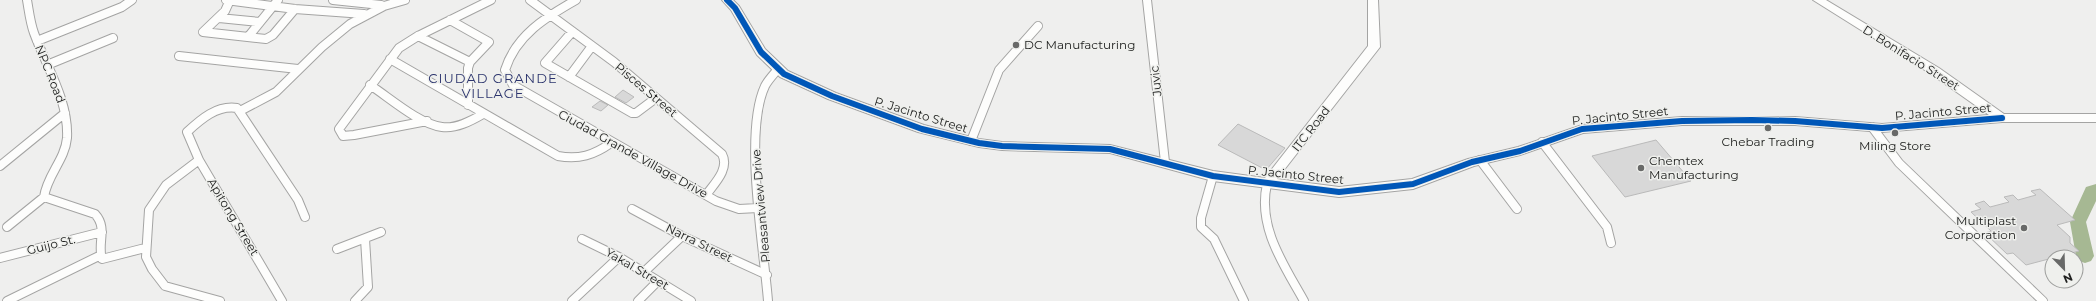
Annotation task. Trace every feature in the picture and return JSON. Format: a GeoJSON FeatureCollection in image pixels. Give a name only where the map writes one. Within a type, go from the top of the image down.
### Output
{"type":"FeatureCollection","features":[{"type":"Feature","properties":{"kind":"street","name":"NPC Road"},"geometry":{"type":"LineString","coordinates":[[0,166],[65,113],[62,100],[31,24],[27,0]]}},
{"type":"Feature","properties":{"kind":"street"},"geometry":{"type":"LineString","coordinates":[[37,41],[122,7],[132,0]]}},
{"type":"Feature","properties":{"kind":"street"},"geometry":{"type":"LineString","coordinates":[[294,9],[270,38],[266,39],[204,32],[203,30],[219,18],[225,11],[229,0],[294,9],[364,14]]}},
{"type":"Feature","properties":{"kind":"street"},"geometry":{"type":"LineString","coordinates":[[248,36],[278,0]]}},
{"type":"Feature","properties":{"kind":"street"},"geometry":{"type":"LineString","coordinates":[[332,0],[384,5]]}},
{"type":"Feature","properties":{"kind":"street"},"geometry":{"type":"LineString","coordinates":[[305,217],[298,200],[240,111],[279,89],[324,43],[364,14],[384,5],[405,0]]}},
{"type":"Feature","properties":{"kind":"street"},"geometry":{"type":"LineString","coordinates":[[427,121],[377,133],[343,136],[340,133],[340,126],[399,48],[418,36],[491,0]]}},
{"type":"Feature","properties":{"kind":"street","name":"Pisces Street"},"geometry":{"type":"LineString","coordinates":[[530,0],[592,46],[656,98],[724,157],[725,165],[706,195]]}},
{"type":"Feature","properties":{"kind":"street","name":"Ciudad Grande Village Drive"},"geometry":{"type":"LineString","coordinates":[[576,0],[551,15],[525,36],[511,53],[505,70],[508,79],[520,91],[706,195],[732,208],[758,208]]}},
{"type":"Feature","properties":{"kind":"street","name":"P. Jacinto Street"},"geometry":{"type":"LineString","coordinates":[[727,0],[734,8],[761,52],[778,69],[810,87],[869,110],[933,132],[971,141],[1002,146],[1110,149],[1165,162],[1213,176],[1339,192],[1413,184],[1480,160],[1520,151],[1582,129],[1682,121],[1795,121],[1872,127],[1940,124],[2002,118],[2096,118]]}},
{"type":"Feature","properties":{"kind":"street","name":"Juvic"},"geometry":{"type":"LineString","coordinates":[[1147,0],[1165,162]]}},
{"type":"Feature","properties":{"kind":"street","name":"ITC Road"},"geometry":{"type":"LineString","coordinates":[[1304,301],[1266,227],[1263,194],[1267,184],[1374,47],[1373,0]]}},
{"type":"Feature","properties":{"kind":"street","name":"D. Bonifacio Street"},"geometry":{"type":"LineString","coordinates":[[1818,0],[1935,71],[2002,118]]}},
{"type":"Feature","properties":{"kind":"street"},"geometry":{"type":"LineString","coordinates":[[219,18],[260,22]]}},
{"type":"Feature","properties":{"kind":"street"},"geometry":{"type":"LineString","coordinates":[[450,20],[489,42],[470,62],[467,77],[468,105]]}},
{"type":"Feature","properties":{"kind":"street"},"geometry":{"type":"LineString","coordinates":[[971,141],[999,70],[1038,26]]}},
{"type":"Feature","properties":{"kind":"street"},"geometry":{"type":"LineString","coordinates":[[572,32],[545,63],[632,114],[636,113],[656,98]]}},
{"type":"Feature","properties":{"kind":"street"},"geometry":{"type":"LineString","coordinates":[[418,36],[470,62]]}},
{"type":"Feature","properties":{"kind":"street"},"geometry":{"type":"LineString","coordinates":[[47,65],[113,38]]}},
{"type":"Feature","properties":{"kind":"street"},"geometry":{"type":"LineString","coordinates":[[569,77],[592,46]]}},
{"type":"Feature","properties":{"kind":"street"},"geometry":{"type":"LineString","coordinates":[[179,56],[298,69]]}},
{"type":"Feature","properties":{"kind":"street"},"geometry":{"type":"LineString","coordinates":[[390,59],[483,114],[549,151],[565,158],[585,158],[602,150],[612,143]]}},
{"type":"Feature","properties":{"kind":"street","name":"Pleasantview Drive"},"geometry":{"type":"LineString","coordinates":[[768,301],[767,275],[758,208],[755,147],[762,94],[767,80],[778,69]]}},
{"type":"Feature","properties":{"kind":"street"},"geometry":{"type":"LineString","coordinates":[[370,85],[427,121],[441,127],[448,127],[467,122],[483,114]]}},
{"type":"Feature","properties":{"kind":"street","name":"Apitong Street"},"geometry":{"type":"LineString","coordinates":[[240,111],[231,107],[225,108],[207,117],[187,132],[199,160],[282,301]]}},
{"type":"Feature","properties":{"kind":"street"},"geometry":{"type":"LineString","coordinates":[[7,227],[44,197],[47,185],[67,145],[65,113]]}},
{"type":"Feature","properties":{"kind":"street"},"geometry":{"type":"LineString","coordinates":[[1872,127],[1899,163],[2044,301]]}},
{"type":"Feature","properties":{"kind":"street"},"geometry":{"type":"LineString","coordinates":[[1542,142],[1607,227],[1611,243]]}},
{"type":"Feature","properties":{"kind":"street"},"geometry":{"type":"LineString","coordinates":[[199,160],[166,185],[149,210],[145,248],[146,257],[152,269],[165,286],[220,301]]}},
{"type":"Feature","properties":{"kind":"street"},"geometry":{"type":"LineString","coordinates":[[1480,160],[1517,209]]}},
{"type":"Feature","properties":{"kind":"street"},"geometry":{"type":"LineString","coordinates":[[1213,176],[1201,227],[1214,239],[1244,301]]}},
{"type":"Feature","properties":{"kind":"street"},"geometry":{"type":"LineString","coordinates":[[44,197],[95,214],[101,220],[102,259],[145,248]]}},
{"type":"Feature","properties":{"kind":"street","name":"Narra Street"},"geometry":{"type":"LineString","coordinates":[[632,209],[682,236],[767,275]]}},
{"type":"Feature","properties":{"kind":"street","name":"Guijo St."},"geometry":{"type":"LineString","coordinates":[[0,258],[102,232]]}},
{"type":"Feature","properties":{"kind":"street"},"geometry":{"type":"LineString","coordinates":[[337,249],[381,232]]}},
{"type":"Feature","properties":{"kind":"street"},"geometry":{"type":"LineString","coordinates":[[644,272],[682,236]]}},
{"type":"Feature","properties":{"kind":"street"},"geometry":{"type":"LineString","coordinates":[[355,301],[368,287],[365,239]]}},
{"type":"Feature","properties":{"kind":"street","name":"Yakal Street"},"geometry":{"type":"LineString","coordinates":[[582,239],[619,257],[691,301]]}},
{"type":"Feature","properties":{"kind":"street"},"geometry":{"type":"LineString","coordinates":[[7,301],[101,255]]}},
{"type":"Feature","properties":{"kind":"street"},"geometry":{"type":"LineString","coordinates":[[572,301],[619,257]]}},
{"type":"Feature","properties":{"kind":"street"},"geometry":{"type":"LineString","coordinates":[[638,301],[658,282]]}},
{"type":"Feature","properties":{"kind":"building"},"geometry":{"type":"Polygon","coordinates":[[[623,90],[634,97],[626,103],[615,97],[623,90]]]}},
{"type":"Feature","properties":{"kind":"building"},"geometry":{"type":"Polygon","coordinates":[[[600,101],[608,105],[601,111],[592,107],[600,101]]]}},
{"type":"Feature","properties":{"kind":"building"},"geometry":{"type":"Polygon","coordinates":[[[1238,124],[1285,148],[1266,170],[1218,145],[1238,124]]]}},
{"type":"Feature","properties":{"kind":"building","name":"Chemtex Manufacturing"},"geometry":{"type":"Polygon","coordinates":[[[1656,140],[1691,181],[1625,197],[1592,156],[1656,140]]]}},
{"type":"Feature","properties":{"kind":"building","name":"Multiplast Corporation"},"geometry":{"type":"Polygon","coordinates":[[[2040,189],[2075,220],[2057,225],[2070,237],[2070,243],[2077,249],[2044,249],[2044,260],[2026,265],[2013,253],[2007,254],[1985,233],[1991,231],[1971,212],[1981,209],[1975,204],[1984,201],[1990,207],[2009,202],[2004,197],[2013,195],[2018,200],[2036,195],[2031,191],[2040,189]]]}},
{"type":"Feature","properties":{"kind":"waterway"},"geometry":{"type":"LineString","coordinates":[[2085,256],[2078,222],[2092,191],[2096,190]]}},
{"type":"Feature","properties":{"kind":"cycle path"},"geometry":{"type":"LineString","coordinates":[[727,0],[735,8],[761,52],[784,74],[832,96],[922,129],[979,143],[1002,146],[1110,149],[1165,162],[1213,176],[1339,192],[1413,184],[1472,162],[1520,151],[1582,129],[1682,121],[1752,120],[1795,121],[1882,128],[2002,118]]}},
{"type":"Feature","properties":{"kind":"place","name":"DC Manufacturing"},"geometry":{"type":"Point","coordinates":[1016,45]}},
{"type":"Feature","properties":{"kind":"place","name":"Chebar Trading"},"geometry":{"type":"Point","coordinates":[1768,128]}},
{"type":"Feature","properties":{"kind":"place","name":"Miling Store"},"geometry":{"type":"Point","coordinates":[1895,133]}},
{"type":"Feature","properties":{"kind":"place","name":"Chemtex Manufacturing"},"geometry":{"type":"Point","coordinates":[1641,168]}},
{"type":"Feature","properties":{"kind":"place","name":"Multiplast Corporation"},"geometry":{"type":"Point","coordinates":[2024,228]}},
{"type":"Feature","properties":{"kind":"district","name":"CIUDAD GRANDE VILLAGE"},"geometry":{"type":"Point","coordinates":[493,86]}}]}
